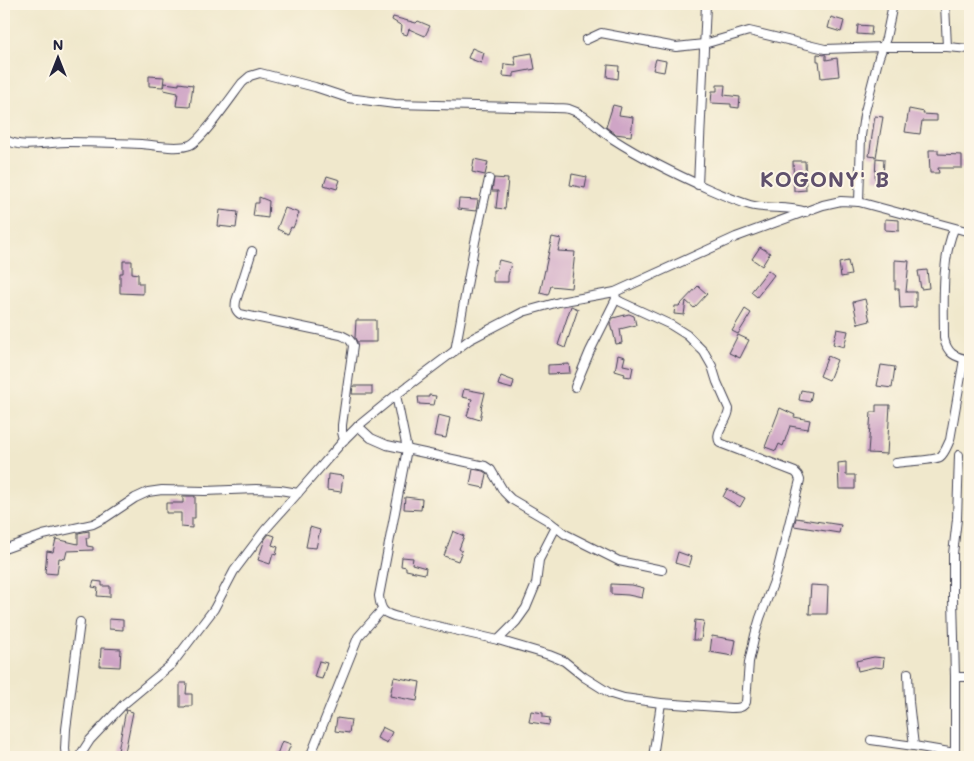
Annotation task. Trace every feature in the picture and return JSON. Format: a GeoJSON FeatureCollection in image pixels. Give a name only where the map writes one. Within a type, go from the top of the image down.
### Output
{"type":"FeatureCollection","features":[{"type":"Feature","properties":{"kind":"street"},"geometry":{"type":"LineString","coordinates":[[698,184],[706,4]]}},
{"type":"Feature","properties":{"kind":"street"},"geometry":{"type":"LineString","coordinates":[[859,202],[861,136],[864,115],[893,4]]}},
{"type":"Feature","properties":{"kind":"street"},"geometry":{"type":"LineString","coordinates":[[945,4],[947,47]]}},
{"type":"Feature","properties":{"kind":"street"},"geometry":{"type":"LineString","coordinates":[[586,40],[601,33],[676,47],[704,44],[749,31],[825,49],[883,47],[970,48]]}},
{"type":"Feature","properties":{"kind":"street"},"geometry":{"type":"LineString","coordinates":[[4,139],[24,145],[66,142],[116,142],[175,147],[189,145],[200,138],[242,83],[250,76],[260,73],[315,87],[348,98],[395,104],[568,109],[580,114],[612,138],[654,163],[739,202],[753,206],[798,209],[806,212]]}},
{"type":"Feature","properties":{"kind":"street"},"geometry":{"type":"LineString","coordinates":[[455,351],[489,179]]}},
{"type":"Feature","properties":{"kind":"street"},"geometry":{"type":"LineString","coordinates":[[79,757],[90,740],[124,704],[172,664],[214,609],[234,571],[265,530],[344,440],[396,395],[469,340],[523,312],[559,302],[615,296],[736,237],[823,204],[841,201],[859,202],[970,232]]}},
{"type":"Feature","properties":{"kind":"street"},"geometry":{"type":"LineString","coordinates":[[896,462],[933,459],[941,456],[950,440],[967,360],[951,354],[944,338],[944,282],[948,248],[954,229]]}},
{"type":"Feature","properties":{"kind":"street"},"geometry":{"type":"LineString","coordinates":[[252,251],[236,301],[236,311],[240,314],[341,336],[351,341],[352,346],[342,425],[344,440]]}},
{"type":"Feature","properties":{"kind":"street"},"geometry":{"type":"LineString","coordinates":[[575,387],[615,296]]}},
{"type":"Feature","properties":{"kind":"street"},"geometry":{"type":"LineString","coordinates":[[396,395],[407,450],[379,596],[380,606],[383,611],[389,615],[498,640],[549,655],[564,661],[584,677],[611,694],[624,698],[661,703],[731,708],[742,707],[746,702],[755,635],[776,576],[800,480],[798,475],[786,468],[720,443],[718,435],[729,409],[712,366],[704,352],[687,335],[671,325],[630,307],[615,296]]}},
{"type":"Feature","properties":{"kind":"street"},"geometry":{"type":"LineString","coordinates":[[358,426],[371,438],[387,445],[485,466],[491,470],[511,500],[540,516],[565,534],[619,561],[662,570]]}},
{"type":"Feature","properties":{"kind":"street"},"geometry":{"type":"LineString","coordinates":[[871,740],[914,746],[955,755],[953,554],[959,454]]}},
{"type":"Feature","properties":{"kind":"street"},"geometry":{"type":"LineString","coordinates":[[4,549],[43,535],[93,524],[148,492],[162,490],[256,489],[298,493]]}},
{"type":"Feature","properties":{"kind":"street"},"geometry":{"type":"LineString","coordinates":[[498,640],[516,622],[526,608],[536,584],[539,560],[556,527]]}},
{"type":"Feature","properties":{"kind":"street"},"geometry":{"type":"LineString","coordinates":[[310,757],[358,637],[383,611]]}},
{"type":"Feature","properties":{"kind":"street"},"geometry":{"type":"LineString","coordinates":[[66,757],[66,729],[80,622]]}},
{"type":"Feature","properties":{"kind":"street"},"geometry":{"type":"LineString","coordinates":[[908,673],[914,746]]}},
{"type":"Feature","properties":{"kind":"street"},"geometry":{"type":"LineString","coordinates":[[955,677],[970,677]]}},
{"type":"Feature","properties":{"kind":"street"},"geometry":{"type":"LineString","coordinates":[[653,757],[661,703]]}},
{"type":"Feature","properties":{"kind":"building"},"geometry":{"type":"Polygon","coordinates":[[[393,17],[416,23],[418,21],[430,26],[425,36],[409,29],[407,35],[401,33],[402,26],[392,20],[393,17]]]}},
{"type":"Feature","properties":{"kind":"building"},"geometry":{"type":"Polygon","coordinates":[[[831,17],[844,21],[841,32],[828,28],[831,17]]]}},
{"type":"Feature","properties":{"kind":"building"},"geometry":{"type":"Polygon","coordinates":[[[858,25],[872,26],[871,35],[857,34],[858,25]]]}},
{"type":"Feature","properties":{"kind":"building"},"geometry":{"type":"Polygon","coordinates":[[[472,48],[484,53],[481,63],[468,58],[472,48]]]}},
{"type":"Feature","properties":{"kind":"building"},"geometry":{"type":"Polygon","coordinates":[[[532,53],[535,69],[514,73],[514,77],[503,76],[504,64],[516,65],[514,56],[532,53]]]}},
{"type":"Feature","properties":{"kind":"building"},"geometry":{"type":"Polygon","coordinates":[[[817,54],[826,55],[826,60],[837,58],[839,76],[821,78],[817,54]]]}},
{"type":"Feature","properties":{"kind":"building"},"geometry":{"type":"Polygon","coordinates":[[[656,59],[666,61],[664,72],[653,70],[656,59]]]}},
{"type":"Feature","properties":{"kind":"building"},"geometry":{"type":"Polygon","coordinates":[[[608,65],[619,66],[618,79],[607,77],[608,65]]]}},
{"type":"Feature","properties":{"kind":"building"},"geometry":{"type":"Polygon","coordinates":[[[149,76],[164,77],[163,87],[149,86],[149,76]]]}},
{"type":"Feature","properties":{"kind":"building"},"geometry":{"type":"Polygon","coordinates":[[[165,83],[193,85],[190,107],[176,106],[178,93],[164,90],[165,83]]]}},
{"type":"Feature","properties":{"kind":"building"},"geometry":{"type":"Polygon","coordinates":[[[717,85],[725,85],[724,95],[740,97],[739,108],[731,107],[731,104],[711,103],[712,91],[717,91],[717,85]]]}},
{"type":"Feature","properties":{"kind":"building"},"geometry":{"type":"Polygon","coordinates":[[[613,105],[621,107],[619,115],[633,117],[631,136],[615,134],[606,127],[613,105]]]}},
{"type":"Feature","properties":{"kind":"building"},"geometry":{"type":"Polygon","coordinates":[[[909,109],[924,112],[923,114],[937,115],[937,121],[922,121],[920,134],[905,132],[909,109]]]}},
{"type":"Feature","properties":{"kind":"building"},"geometry":{"type":"Polygon","coordinates":[[[875,116],[883,117],[876,157],[869,156],[875,116]]]}},
{"type":"Feature","properties":{"kind":"building"},"geometry":{"type":"Polygon","coordinates":[[[929,150],[938,150],[938,154],[962,155],[962,168],[938,168],[939,173],[930,173],[929,150]]]}},
{"type":"Feature","properties":{"kind":"building"},"geometry":{"type":"Polygon","coordinates":[[[876,158],[884,159],[883,180],[875,179],[876,158]]]}},
{"type":"Feature","properties":{"kind":"building"},"geometry":{"type":"Polygon","coordinates":[[[474,159],[488,162],[485,175],[472,172],[474,159]]]}},
{"type":"Feature","properties":{"kind":"building"},"geometry":{"type":"Polygon","coordinates":[[[793,161],[805,161],[806,190],[794,191],[793,161]]]}},
{"type":"Feature","properties":{"kind":"building"},"geometry":{"type":"Polygon","coordinates":[[[572,174],[587,177],[585,188],[570,185],[572,174]]]}},
{"type":"Feature","properties":{"kind":"building"},"geometry":{"type":"Polygon","coordinates":[[[327,176],[340,180],[337,189],[324,185],[327,176]]]}},
{"type":"Feature","properties":{"kind":"building"},"geometry":{"type":"Polygon","coordinates":[[[494,178],[508,179],[505,209],[496,208],[498,191],[492,191],[494,178]]]}},
{"type":"Feature","properties":{"kind":"building"},"geometry":{"type":"Polygon","coordinates":[[[259,197],[269,201],[268,218],[253,216],[255,203],[259,203],[259,197]]]}},
{"type":"Feature","properties":{"kind":"building"},"geometry":{"type":"Polygon","coordinates":[[[459,199],[478,200],[476,211],[458,209],[459,199]]]}},
{"type":"Feature","properties":{"kind":"building"},"geometry":{"type":"Polygon","coordinates":[[[285,208],[299,213],[293,228],[291,227],[288,234],[277,229],[285,208]]]}},
{"type":"Feature","properties":{"kind":"building"},"geometry":{"type":"Polygon","coordinates":[[[220,210],[238,212],[236,228],[218,226],[220,210]]]}},
{"type":"Feature","properties":{"kind":"building"},"geometry":{"type":"Polygon","coordinates":[[[885,219],[899,220],[899,231],[885,230],[885,219]]]}},
{"type":"Feature","properties":{"kind":"building"},"geometry":{"type":"Polygon","coordinates":[[[552,237],[561,239],[558,251],[575,252],[571,288],[551,286],[548,295],[540,293],[552,237]]]}},
{"type":"Feature","properties":{"kind":"building"},"geometry":{"type":"Polygon","coordinates":[[[760,247],[770,253],[762,266],[752,259],[760,247]]]}},
{"type":"Feature","properties":{"kind":"building"},"geometry":{"type":"Polygon","coordinates":[[[499,260],[511,263],[508,282],[493,282],[493,270],[496,270],[499,260]]]}},
{"type":"Feature","properties":{"kind":"building"},"geometry":{"type":"Polygon","coordinates":[[[895,260],[909,261],[906,292],[916,292],[916,307],[900,308],[899,289],[895,289],[895,260]]]}},
{"type":"Feature","properties":{"kind":"building"},"geometry":{"type":"Polygon","coordinates":[[[123,261],[132,261],[132,273],[138,274],[138,283],[143,283],[143,294],[120,293],[120,273],[123,273],[123,261]]]}},
{"type":"Feature","properties":{"kind":"building"},"geometry":{"type":"Polygon","coordinates":[[[848,261],[851,275],[841,277],[839,263],[848,261]]]}},
{"type":"Feature","properties":{"kind":"building"},"geometry":{"type":"Polygon","coordinates":[[[768,270],[774,275],[757,297],[751,292],[768,270]]]}},
{"type":"Feature","properties":{"kind":"building"},"geometry":{"type":"Polygon","coordinates":[[[927,270],[929,288],[921,289],[918,271],[927,270]]]}},
{"type":"Feature","properties":{"kind":"building"},"geometry":{"type":"Polygon","coordinates":[[[698,286],[707,294],[694,308],[686,301],[684,315],[674,314],[675,306],[679,306],[698,286]]]}},
{"type":"Feature","properties":{"kind":"building"},"geometry":{"type":"Polygon","coordinates":[[[865,299],[870,321],[858,324],[853,302],[865,299]]]}},
{"type":"Feature","properties":{"kind":"building"},"geometry":{"type":"Polygon","coordinates":[[[571,306],[578,309],[565,348],[558,345],[571,306]]]}},
{"type":"Feature","properties":{"kind":"building"},"geometry":{"type":"Polygon","coordinates":[[[745,309],[751,313],[738,334],[732,331],[745,309]]]}},
{"type":"Feature","properties":{"kind":"building"},"geometry":{"type":"Polygon","coordinates":[[[629,314],[634,316],[636,325],[620,329],[622,343],[616,344],[610,324],[613,318],[629,314]]]}},
{"type":"Feature","properties":{"kind":"building"},"geometry":{"type":"Polygon","coordinates":[[[356,320],[376,320],[376,342],[357,342],[355,338],[356,320]]]}},
{"type":"Feature","properties":{"kind":"building"},"geometry":{"type":"Polygon","coordinates":[[[837,329],[848,331],[844,347],[833,344],[837,329]]]}},
{"type":"Feature","properties":{"kind":"building"},"geometry":{"type":"Polygon","coordinates":[[[738,335],[749,340],[740,358],[729,353],[738,335]]]}},
{"type":"Feature","properties":{"kind":"building"},"geometry":{"type":"Polygon","coordinates":[[[618,355],[625,357],[623,365],[633,367],[631,377],[624,376],[625,374],[615,371],[618,355]]]}},
{"type":"Feature","properties":{"kind":"building"},"geometry":{"type":"Polygon","coordinates":[[[828,356],[837,360],[829,380],[820,376],[828,356]]]}},
{"type":"Feature","properties":{"kind":"building"},"geometry":{"type":"Polygon","coordinates":[[[569,364],[570,373],[548,374],[548,365],[569,364]]]}},
{"type":"Feature","properties":{"kind":"building"},"geometry":{"type":"Polygon","coordinates":[[[881,365],[895,367],[892,388],[877,386],[881,365]]]}},
{"type":"Feature","properties":{"kind":"building"},"geometry":{"type":"Polygon","coordinates":[[[501,376],[514,381],[512,389],[498,385],[501,376]]]}},
{"type":"Feature","properties":{"kind":"building"},"geometry":{"type":"Polygon","coordinates":[[[353,386],[372,386],[372,394],[352,394],[353,386]]]}},
{"type":"Feature","properties":{"kind":"building"},"geometry":{"type":"Polygon","coordinates":[[[464,389],[485,393],[480,420],[467,416],[472,399],[462,397],[464,389]]]}},
{"type":"Feature","properties":{"kind":"building"},"geometry":{"type":"Polygon","coordinates":[[[801,390],[812,392],[810,402],[799,400],[801,390]]]}},
{"type":"Feature","properties":{"kind":"building"},"geometry":{"type":"Polygon","coordinates":[[[429,395],[436,396],[434,405],[419,404],[418,397],[429,397],[429,395]]]}},
{"type":"Feature","properties":{"kind":"building"},"geometry":{"type":"Polygon","coordinates":[[[876,405],[890,405],[887,454],[868,453],[871,412],[876,412],[876,405]]]}},
{"type":"Feature","properties":{"kind":"building"},"geometry":{"type":"Polygon","coordinates":[[[780,408],[795,415],[794,417],[810,420],[808,429],[790,426],[783,446],[779,444],[776,451],[765,447],[780,408]]]}},
{"type":"Feature","properties":{"kind":"building"},"geometry":{"type":"Polygon","coordinates":[[[438,415],[450,418],[446,438],[434,436],[438,415]]]}},
{"type":"Feature","properties":{"kind":"building"},"geometry":{"type":"Polygon","coordinates":[[[846,462],[846,475],[855,475],[855,489],[839,489],[838,463],[846,462]]]}},
{"type":"Feature","properties":{"kind":"building"},"geometry":{"type":"Polygon","coordinates":[[[473,469],[487,474],[484,488],[470,485],[473,469]]]}},
{"type":"Feature","properties":{"kind":"building"},"geometry":{"type":"Polygon","coordinates":[[[328,474],[343,476],[341,492],[327,490],[328,474]]]}},
{"type":"Feature","properties":{"kind":"building"},"geometry":{"type":"Polygon","coordinates":[[[727,489],[745,498],[740,507],[723,497],[727,489]]]}},
{"type":"Feature","properties":{"kind":"building"},"geometry":{"type":"Polygon","coordinates":[[[183,496],[195,496],[195,518],[192,518],[192,528],[181,527],[181,513],[166,513],[166,503],[183,503],[183,496]]]}},
{"type":"Feature","properties":{"kind":"building"},"geometry":{"type":"Polygon","coordinates":[[[405,497],[422,499],[421,510],[404,509],[405,497]]]}},
{"type":"Feature","properties":{"kind":"building"},"geometry":{"type":"Polygon","coordinates":[[[796,518],[841,525],[839,533],[794,526],[796,518]]]}},
{"type":"Feature","properties":{"kind":"building"},"geometry":{"type":"Polygon","coordinates":[[[310,527],[320,530],[316,548],[306,547],[310,527]]]}},
{"type":"Feature","properties":{"kind":"building"},"geometry":{"type":"Polygon","coordinates":[[[89,531],[89,538],[86,538],[87,546],[93,547],[93,550],[67,551],[65,559],[59,558],[57,574],[45,573],[47,551],[53,552],[56,539],[78,544],[78,533],[89,531]]]}},
{"type":"Feature","properties":{"kind":"building"},"geometry":{"type":"Polygon","coordinates":[[[453,531],[464,536],[459,549],[462,551],[458,561],[444,556],[453,531]]]}},
{"type":"Feature","properties":{"kind":"building"},"geometry":{"type":"Polygon","coordinates":[[[269,534],[275,536],[272,545],[278,547],[276,555],[273,554],[270,564],[258,560],[265,539],[269,534]]]}},
{"type":"Feature","properties":{"kind":"building"},"geometry":{"type":"Polygon","coordinates":[[[678,552],[692,557],[689,567],[675,563],[678,552]]]}},
{"type":"Feature","properties":{"kind":"building"},"geometry":{"type":"Polygon","coordinates":[[[402,557],[413,558],[412,564],[426,568],[425,574],[406,570],[406,567],[401,566],[402,557]]]}},
{"type":"Feature","properties":{"kind":"building"},"geometry":{"type":"Polygon","coordinates":[[[94,581],[102,582],[102,586],[110,586],[110,597],[97,596],[98,588],[92,587],[94,581]]]}},
{"type":"Feature","properties":{"kind":"building"},"geometry":{"type":"Polygon","coordinates":[[[611,584],[632,585],[644,588],[642,598],[611,594],[611,584]]]}},
{"type":"Feature","properties":{"kind":"building"},"geometry":{"type":"Polygon","coordinates":[[[811,585],[828,586],[827,614],[809,614],[811,585]]]}},
{"type":"Feature","properties":{"kind":"building"},"geometry":{"type":"Polygon","coordinates":[[[109,619],[123,620],[123,630],[109,629],[109,619]]]}},
{"type":"Feature","properties":{"kind":"building"},"geometry":{"type":"Polygon","coordinates":[[[695,620],[704,621],[701,640],[693,640],[695,620]]]}},
{"type":"Feature","properties":{"kind":"building"},"geometry":{"type":"Polygon","coordinates":[[[712,636],[736,640],[733,656],[710,652],[712,636]]]}},
{"type":"Feature","properties":{"kind":"building"},"geometry":{"type":"Polygon","coordinates":[[[101,648],[121,649],[120,667],[100,666],[101,648]]]}},
{"type":"Feature","properties":{"kind":"building"},"geometry":{"type":"Polygon","coordinates":[[[874,657],[884,658],[883,668],[875,667],[858,671],[856,661],[874,657]]]}},
{"type":"Feature","properties":{"kind":"building"},"geometry":{"type":"Polygon","coordinates":[[[319,661],[327,663],[322,679],[314,677],[319,661]]]}},
{"type":"Feature","properties":{"kind":"building"},"geometry":{"type":"Polygon","coordinates":[[[394,677],[420,682],[417,701],[390,696],[394,677]]]}},
{"type":"Feature","properties":{"kind":"building"},"geometry":{"type":"Polygon","coordinates":[[[180,683],[187,683],[186,694],[192,694],[192,706],[180,707],[180,683]]]}},
{"type":"Feature","properties":{"kind":"building"},"geometry":{"type":"Polygon","coordinates":[[[126,710],[133,712],[125,752],[118,751],[126,710]]]}},
{"type":"Feature","properties":{"kind":"building"},"geometry":{"type":"Polygon","coordinates":[[[531,711],[543,713],[543,717],[550,718],[549,725],[529,722],[531,711]]]}},
{"type":"Feature","properties":{"kind":"building"},"geometry":{"type":"Polygon","coordinates":[[[337,718],[351,720],[349,733],[335,731],[337,718]]]}},
{"type":"Feature","properties":{"kind":"building"},"geometry":{"type":"Polygon","coordinates":[[[382,727],[392,732],[387,743],[377,738],[382,727]]]}},
{"type":"Feature","properties":{"kind":"building"},"geometry":{"type":"Polygon","coordinates":[[[282,741],[291,744],[286,757],[276,757],[282,741]]]}},
{"type":"Feature","properties":{"kind":"district","name":"KOGONY' B"},"geometry":{"type":"Point","coordinates":[825,178]}}]}
